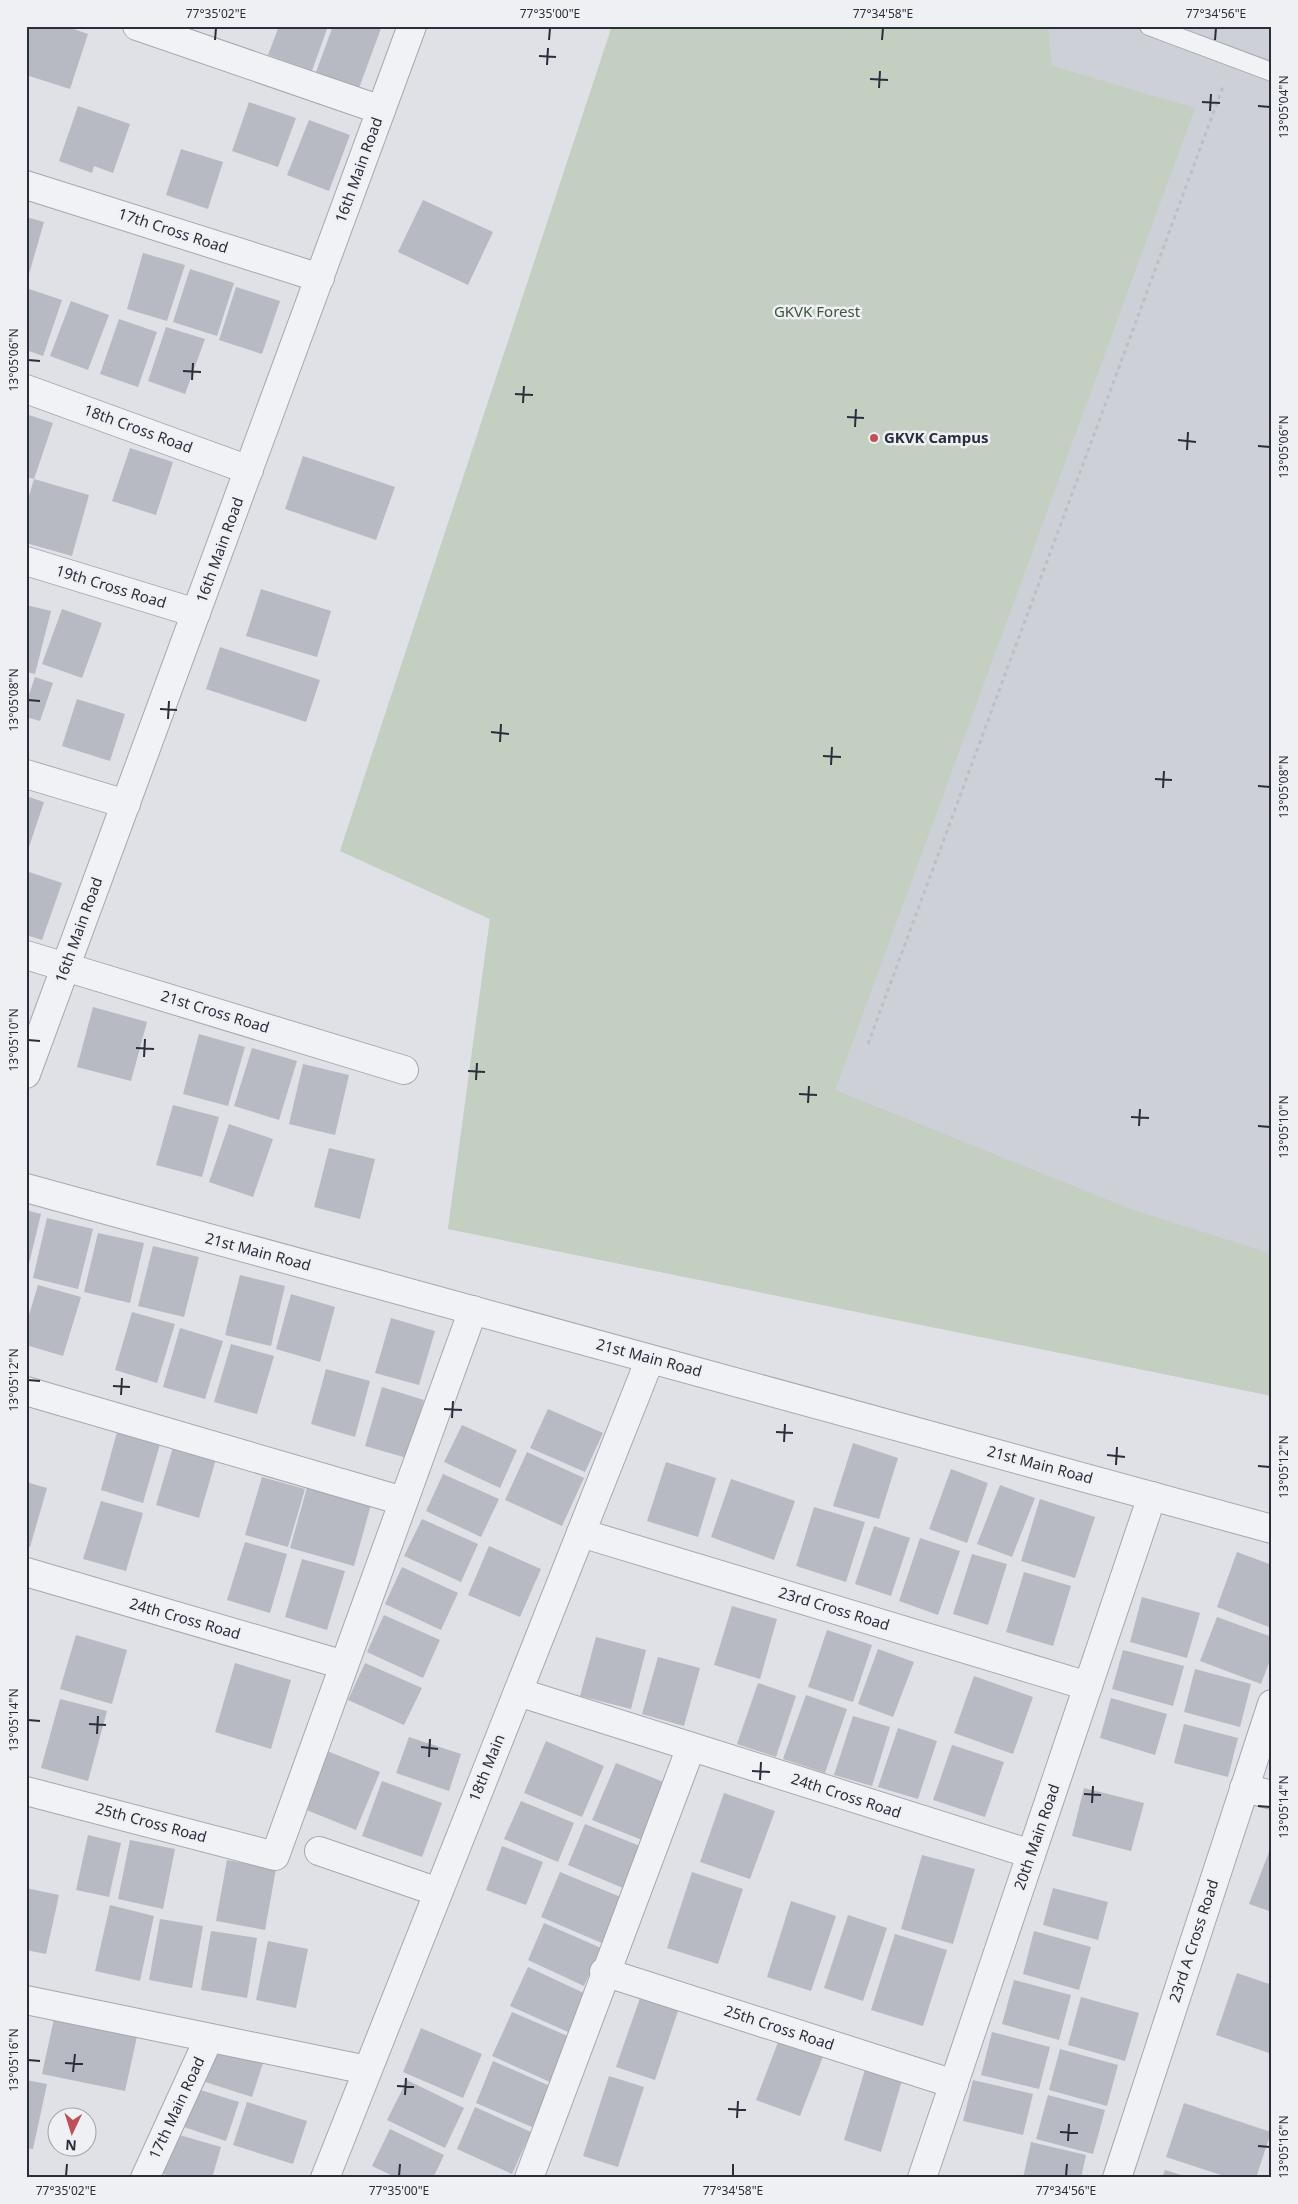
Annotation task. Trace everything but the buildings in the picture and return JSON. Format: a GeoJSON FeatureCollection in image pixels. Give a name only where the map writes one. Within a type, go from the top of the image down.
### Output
{"type":"FeatureCollection","features":[{"type":"Feature","properties":{"kind":"street"},"geometry":{"type":"LineString","coordinates":[[137,26],[381,110]]}},
{"type":"Feature","properties":{"kind":"street","name":"16th Main Road"},"geometry":{"type":"LineString","coordinates":[[26,1074],[412,26]]}},
{"type":"Feature","properties":{"kind":"street","name":"17th Cross Road"},"geometry":{"type":"LineString","coordinates":[[26,185],[320,278]]}},
{"type":"Feature","properties":{"kind":"street","name":"18th Cross Road"},"geometry":{"type":"LineString","coordinates":[[26,389],[250,470]]}},
{"type":"Feature","properties":{"kind":"street","name":"19th Cross Road"},"geometry":{"type":"LineString","coordinates":[[26,561],[196,614]]}},
{"type":"Feature","properties":{"kind":"street"},"geometry":{"type":"LineString","coordinates":[[26,774],[126,804]]}},
{"type":"Feature","properties":{"kind":"street","name":"21st Cross Road"},"geometry":{"type":"LineString","coordinates":[[26,955],[404,1070]]}},
{"type":"Feature","properties":{"kind":"street","name":"21st Main Road"},"geometry":{"type":"LineString","coordinates":[[26,1188],[1272,1529]]}},
{"type":"Feature","properties":{"kind":"street"},"geometry":{"type":"LineString","coordinates":[[344,1665],[473,1310]]}},
{"type":"Feature","properties":{"kind":"street","name":"18th Main"},"geometry":{"type":"LineString","coordinates":[[325,2178],[650,1359]]}},
{"type":"Feature","properties":{"kind":"street"},"geometry":{"type":"LineString","coordinates":[[26,1391],[404,1501]]}},
{"type":"Feature","properties":{"kind":"street","name":"20th Main Road"},"geometry":{"type":"LineString","coordinates":[[922,2178],[1152,1496]]}},
{"type":"Feature","properties":{"kind":"street","name":"23rd Cross Road"},"geometry":{"type":"LineString","coordinates":[[581,1533],[1088,1686]]}},
{"type":"Feature","properties":{"kind":"street","name":"24th Cross Road"},"geometry":{"type":"LineString","coordinates":[[26,1572],[344,1665]]}},
{"type":"Feature","properties":{"kind":"street","name":"25th Cross Road"},"geometry":{"type":"LineString","coordinates":[[26,1791],[275,1856],[344,1665]]}},
{"type":"Feature","properties":{"kind":"street","name":"24th Cross Road"},"geometry":{"type":"LineString","coordinates":[[518,1692],[1031,1854]]}},
{"type":"Feature","properties":{"kind":"street","name":"23rd A Cross Road"},"geometry":{"type":"LineString","coordinates":[[1117,2178],[1272,1704]]}},
{"type":"Feature","properties":{"kind":"street"},"geometry":{"type":"LineString","coordinates":[[536,2176],[604,1972],[691,1747]]}},
{"type":"Feature","properties":{"kind":"street"},"geometry":{"type":"LineString","coordinates":[[1244,1788],[1272,1795]]}},
{"type":"Feature","properties":{"kind":"street"},"geometry":{"type":"LineString","coordinates":[[319,1851],[438,1892]]}},
{"type":"Feature","properties":{"kind":"street","name":"25th Cross Road"},"geometry":{"type":"LineString","coordinates":[[604,1972],[954,2084]]}},
{"type":"Feature","properties":{"kind":"street"},"geometry":{"type":"LineString","coordinates":[[26,2000],[367,2070]]}},
{"type":"Feature","properties":{"kind":"street","name":"17th Main Road"},"geometry":{"type":"LineString","coordinates":[[145,2178],[209,2038]]}},
{"type":"Feature","properties":{"kind":"lane"},"geometry":{"type":"LineString","coordinates":[[1148,26],[1272,72]]}},
{"type":"Feature","properties":{"kind":"path"},"geometry":{"type":"LineString","coordinates":[[868,1044],[1233,58]]}},
{"type":"Feature","properties":{"kind":"shaded area","name":"GKVK Forest"},"geometry":{"type":"Polygon","coordinates":[[[612,26],[1272,26],[1272,1396],[448,1229],[490,919],[340,851],[612,26]]]}},
{"type":"Feature","properties":{"kind":"green space","name":"GKVK Forest"},"geometry":{"type":"Polygon","coordinates":[[[612,26],[1048,26],[1052,66],[1195,108],[835,1090],[1128,1208],[1272,1254],[1272,1396],[448,1229],[490,919],[340,851],[612,26]]]}},
{"type":"Feature","properties":{"kind":"place","name":"GKVK Campus"},"geometry":{"type":"Point","coordinates":[874,438]}}]}
